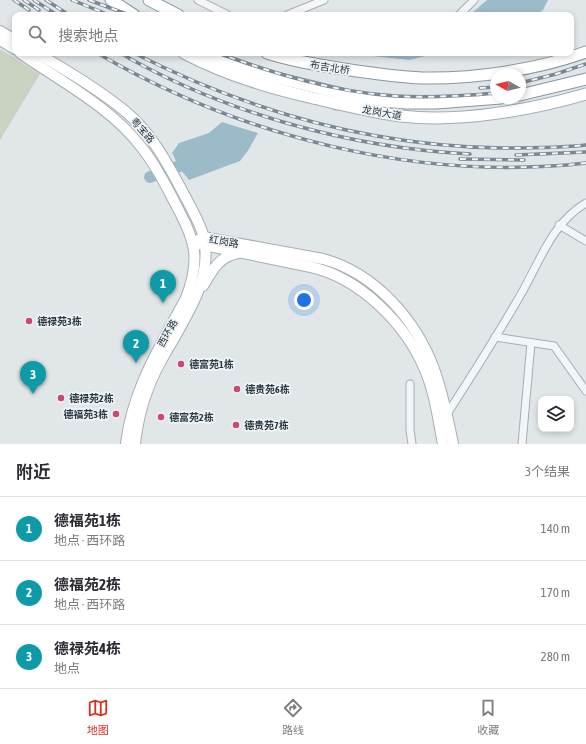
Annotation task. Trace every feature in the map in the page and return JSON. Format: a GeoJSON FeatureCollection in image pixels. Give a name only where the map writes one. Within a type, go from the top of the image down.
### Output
{"type":"FeatureCollection","features":[{"type":"Feature","properties":{"kind":"main road"},"geometry":{"type":"LineString","coordinates":[[111,0],[129,12]]}},
{"type":"Feature","properties":{"kind":"main road"},"geometry":{"type":"LineString","coordinates":[[149,0],[172,12]]}},
{"type":"Feature","properties":{"kind":"main road"},"geometry":{"type":"LineString","coordinates":[[0,30],[12,38]]}},
{"type":"Feature","properties":{"kind":"main road"},"geometry":{"type":"LineString","coordinates":[[0,40],[12,47]]}},
{"type":"Feature","properties":{"kind":"main road","name":"布吉北桥"},"geometry":{"type":"LineString","coordinates":[[574,55],[586,52]]}},
{"type":"Feature","properties":{"kind":"main road","name":"粤宝路"},"geometry":{"type":"LineString","coordinates":[[24,56],[100,107],[117,121],[142,148],[154,165],[170,194],[187,226],[193,243]]}},
{"type":"Feature","properties":{"kind":"main road","name":"粤宝路"},"geometry":{"type":"LineString","coordinates":[[42,56],[91,86],[125,111],[156,145],[195,215],[204,241]]}},
{"type":"Feature","properties":{"kind":"main road","name":"龙岗大道"},"geometry":{"type":"LineString","coordinates":[[190,56],[226,73],[281,91],[337,104],[401,116],[441,117],[509,111],[553,103],[586,94]]}},
{"type":"Feature","properties":{"kind":"main road","name":"龙岗大道"},"geometry":{"type":"LineString","coordinates":[[210,56],[289,81],[367,100],[406,103],[436,103],[490,99]]}},
{"type":"Feature","properties":{"kind":"main road","name":"布吉北桥"},"geometry":{"type":"LineString","coordinates":[[277,56],[309,64],[380,75],[423,78],[497,73],[538,65],[571,56]]}},
{"type":"Feature","properties":{"kind":"main road"},"geometry":{"type":"LineString","coordinates":[[526,94],[586,79]]}},
{"type":"Feature","properties":{"kind":"main road"},"geometry":{"type":"LineString","coordinates":[[337,104],[367,100]]}},
{"type":"Feature","properties":{"kind":"main road","name":"红岗路"},"geometry":{"type":"LineString","coordinates":[[193,243],[204,241],[323,259],[346,267],[367,280],[394,304],[422,342],[431,360],[438,380],[453,444]]}},
{"type":"Feature","properties":{"kind":"main road","name":"红岗路"},"geometry":{"type":"LineString","coordinates":[[204,241],[244,253],[311,266],[333,274],[356,287],[382,308],[408,339],[421,360],[432,392],[443,444]]}},
{"type":"Feature","properties":{"kind":"main road","name":"西环路"},"geometry":{"type":"LineString","coordinates":[[135,444],[140,413],[149,387],[161,361],[194,301],[203,274],[204,241]]}},
{"type":"Feature","properties":{"kind":"main road","name":"西环路"},"geometry":{"type":"LineString","coordinates":[[126,444],[132,411],[141,384],[190,289],[194,270],[193,243]]}},
{"type":"Feature","properties":{"kind":"main road"},"geometry":{"type":"LineString","coordinates":[[194,301],[210,274],[221,260],[231,254],[244,253]]}},
{"type":"Feature","properties":{"kind":"street"},"geometry":{"type":"LineString","coordinates":[[198,0],[222,12]]}},
{"type":"Feature","properties":{"kind":"street"},"geometry":{"type":"LineString","coordinates":[[294,12],[324,0]]}},
{"type":"Feature","properties":{"kind":"street"},"geometry":{"type":"LineString","coordinates":[[462,12],[474,0]]}},
{"type":"Feature","properties":{"kind":"street"},"geometry":{"type":"LineString","coordinates":[[447,414],[518,300],[559,225],[580,206],[586,203]]}},
{"type":"Feature","properties":{"kind":"street"},"geometry":{"type":"LineString","coordinates":[[559,225],[586,240]]}},
{"type":"Feature","properties":{"kind":"street"},"geometry":{"type":"LineString","coordinates":[[495,337],[554,346],[586,391]]}},
{"type":"Feature","properties":{"kind":"street"},"geometry":{"type":"LineString","coordinates":[[522,444],[531,343]]}},
{"type":"Feature","properties":{"kind":"street"},"geometry":{"type":"LineString","coordinates":[[410,384],[410,430],[412,444]]}},
{"type":"Feature","properties":{"kind":"green space"},"geometry":{"type":"Polygon","coordinates":[[[0,49],[40,74],[0,140],[0,49]]]}},
{"type":"Feature","properties":{"kind":"water"},"geometry":{"type":"Polygon","coordinates":[[[487,0],[548,0],[543,10],[540,12],[473,12],[487,0]]]}},
{"type":"Feature","properties":{"kind":"water"},"geometry":{"type":"Polygon","coordinates":[[[371,56],[426,56],[409,60],[371,56]]]}},
{"type":"Feature","properties":{"kind":"water"},"geometry":{"type":"Polygon","coordinates":[[[222,122],[258,133],[240,161],[189,180],[180,169],[172,153],[179,143],[209,133],[222,122]]]}},
{"type":"Feature","properties":{"kind":"pier"},"geometry":{"type":"Polygon","coordinates":[[[349,56],[370,56],[409,60],[388,60],[349,56]]]}},
{"type":"Feature","properties":{"kind":"waterway"},"geometry":{"type":"LineString","coordinates":[[150,177],[193,161]]}},
{"type":"Feature","properties":{"kind":"railway"},"geometry":{"type":"LineString","coordinates":[[14,0],[29,10]]}},
{"type":"Feature","properties":{"kind":"railway"},"geometry":{"type":"LineString","coordinates":[[24,0],[39,10]]}},
{"type":"Feature","properties":{"kind":"railway"},"geometry":{"type":"LineString","coordinates":[[34,0],[52,12]]}},
{"type":"Feature","properties":{"kind":"railway"},"geometry":{"type":"LineString","coordinates":[[46,0],[64,12]]}},
{"type":"Feature","properties":{"kind":"railway"},"geometry":{"type":"LineString","coordinates":[[72,0],[102,12]]}},
{"type":"Feature","properties":{"kind":"railway"},"geometry":{"type":"LineString","coordinates":[[89,0],[121,12]]}},
{"type":"Feature","properties":{"kind":"railway"},"geometry":{"type":"LineString","coordinates":[[103,56],[153,83],[211,108],[271,130],[333,147],[396,159],[459,166],[523,167],[586,163]]}},
{"type":"Feature","properties":{"kind":"railway"},"geometry":{"type":"LineString","coordinates":[[126,56],[160,74],[202,93],[245,110],[289,124],[379,144],[470,154]]}},
{"type":"Feature","properties":{"kind":"railway"},"geometry":{"type":"LineString","coordinates":[[140,56],[178,74],[267,108],[312,122],[359,133],[406,141],[453,146],[523,148],[586,145]]}},
{"type":"Feature","properties":{"kind":"railway"},"geometry":{"type":"LineString","coordinates":[[227,56],[283,75],[350,91],[408,97],[490,93]]}},
{"type":"Feature","properties":{"kind":"railway"},"geometry":{"type":"LineString","coordinates":[[526,82],[586,64]]}},
{"type":"Feature","properties":{"kind":"railway"},"geometry":{"type":"LineString","coordinates":[[480,88],[490,87]]}},
{"type":"Feature","properties":{"kind":"railway"},"geometry":{"type":"LineString","coordinates":[[516,155],[586,152]]}},
{"type":"Feature","properties":{"kind":"railway"},"geometry":{"type":"LineString","coordinates":[[460,159],[524,160]]}},
{"type":"Feature","properties":{"kind":"place","name":"德福苑1栋"},"geometry":{"type":"Point","coordinates":[163,303]}},
{"type":"Feature","properties":{"kind":"place","name":"德禄苑3栋"},"geometry":{"type":"Point","coordinates":[29,321]}},
{"type":"Feature","properties":{"kind":"place","name":"德福苑2栋"},"geometry":{"type":"Point","coordinates":[136,363]}},
{"type":"Feature","properties":{"kind":"place","name":"德富苑1栋"},"geometry":{"type":"Point","coordinates":[181,364]}},
{"type":"Feature","properties":{"kind":"place","name":"德贵苑6栋"},"geometry":{"type":"Point","coordinates":[237,389]}},
{"type":"Feature","properties":{"kind":"place","name":"德禄苑4栋"},"geometry":{"type":"Point","coordinates":[33,394]}},
{"type":"Feature","properties":{"kind":"place","name":"德禄苑2栋"},"geometry":{"type":"Point","coordinates":[61,398]}},
{"type":"Feature","properties":{"kind":"place","name":"德福苑3栋"},"geometry":{"type":"Point","coordinates":[116,414]}},
{"type":"Feature","properties":{"kind":"place","name":"德富苑2栋"},"geometry":{"type":"Point","coordinates":[161,417]}},
{"type":"Feature","properties":{"kind":"place","name":"德贵苑7栋"},"geometry":{"type":"Point","coordinates":[236,425]}}]}
